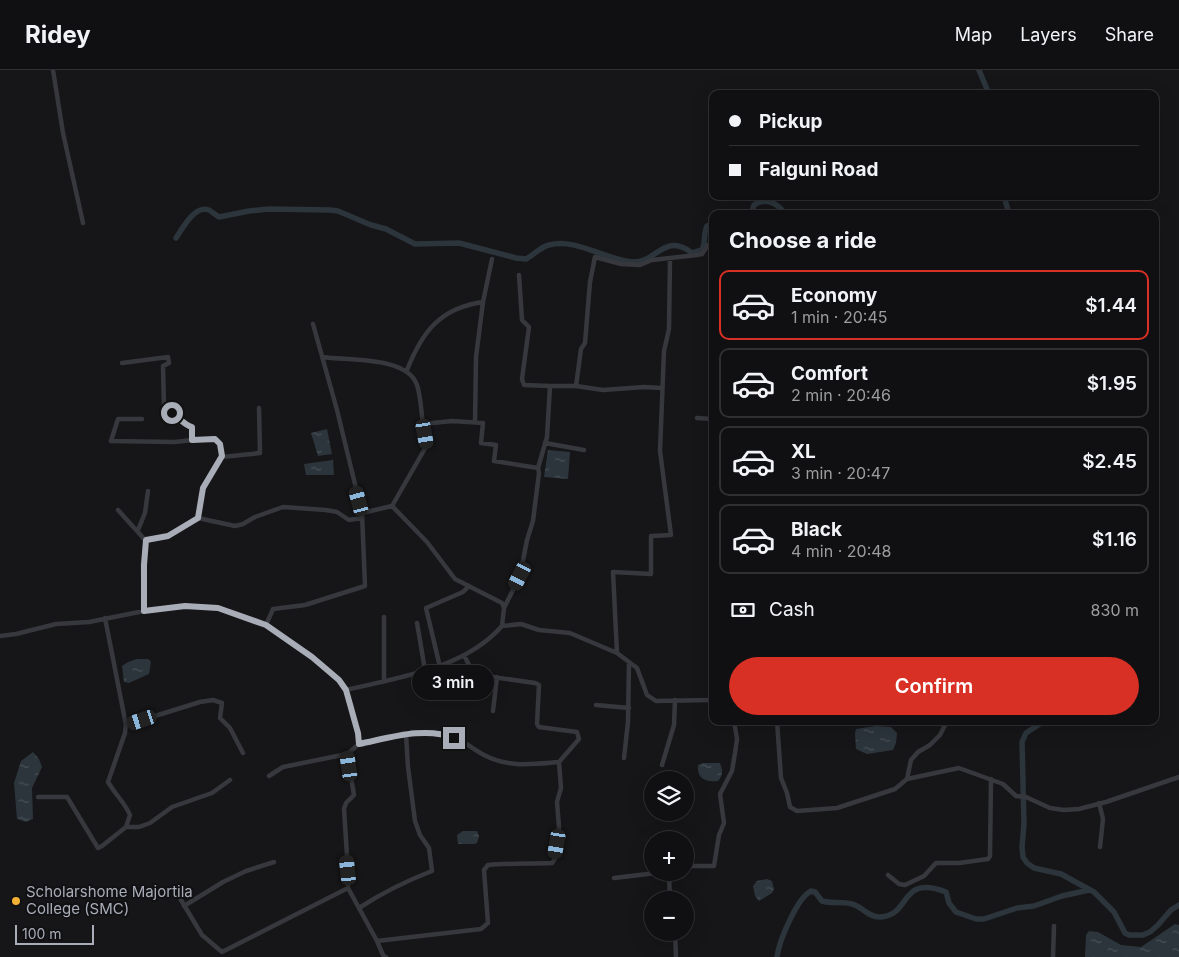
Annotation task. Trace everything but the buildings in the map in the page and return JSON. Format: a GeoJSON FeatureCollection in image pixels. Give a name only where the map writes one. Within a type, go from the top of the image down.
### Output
{"type":"FeatureCollection","features":[{"type":"Feature","properties":{"kind":"street"},"geometry":{"type":"LineString","coordinates":[[53,70],[63,133],[83,223]]}},
{"type":"Feature","properties":{"kind":"street"},"geometry":{"type":"LineString","coordinates":[[576,386],[581,349],[585,343],[590,282],[595,257],[612,262],[640,265],[652,260],[702,254],[709,245]]}},
{"type":"Feature","properties":{"kind":"street"},"geometry":{"type":"LineString","coordinates":[[475,422],[476,357],[483,302],[492,259]]}},
{"type":"Feature","properties":{"kind":"street"},"geometry":{"type":"LineString","coordinates":[[617,652],[613,572],[651,574],[651,536],[671,535],[660,451],[664,351],[669,329],[670,259]]}},
{"type":"Feature","properties":{"kind":"street"},"geometry":{"type":"LineString","coordinates":[[519,275],[522,320],[529,327],[522,379],[524,385],[576,386],[604,390],[644,387],[662,388]]}},
{"type":"Feature","properties":{"kind":"street"},"geometry":{"type":"LineString","coordinates":[[406,370],[414,351],[425,333],[438,319],[466,304],[483,302]]}},
{"type":"Feature","properties":{"kind":"street"},"geometry":{"type":"LineString","coordinates":[[266,625],[273,609],[305,605],[365,586],[362,515],[313,324]]}},
{"type":"Feature","properties":{"kind":"street"},"geometry":{"type":"LineString","coordinates":[[122,363],[168,357],[168,364],[163,366],[164,408],[178,417],[184,424],[192,427],[192,440]]}},
{"type":"Feature","properties":{"kind":"street"},"geometry":{"type":"LineString","coordinates":[[146,540],[168,536],[198,518],[235,526],[282,507],[338,512],[349,520],[392,506],[427,444],[417,384],[406,370],[376,362],[323,357]]}},
{"type":"Feature","properties":{"kind":"street"},"geometry":{"type":"LineString","coordinates":[[346,690],[440,667],[464,655],[493,636],[502,626],[504,608],[520,576],[533,521],[538,468],[545,443],[550,386]]}},
{"type":"Feature","properties":{"kind":"street"},"geometry":{"type":"LineString","coordinates":[[222,456],[260,454],[259,408]]}},
{"type":"Feature","properties":{"kind":"street"},"geometry":{"type":"LineString","coordinates":[[696,418],[709,419]]}},
{"type":"Feature","properties":{"kind":"street"},"geometry":{"type":"LineString","coordinates":[[142,419],[118,419],[111,441],[175,442],[215,439],[220,444],[222,456],[203,488],[198,518]]}},
{"type":"Feature","properties":{"kind":"street"},"geometry":{"type":"LineString","coordinates":[[423,424],[452,421],[483,423],[481,443],[496,445],[494,461],[538,468]]}},
{"type":"Feature","properties":{"kind":"street"},"geometry":{"type":"LineString","coordinates":[[545,443],[584,450]]}},
{"type":"Feature","properties":{"kind":"street"},"geometry":{"type":"LineString","coordinates":[[138,530],[145,513],[148,491]]}},
{"type":"Feature","properties":{"kind":"street"},"geometry":{"type":"LineString","coordinates":[[392,506],[427,542],[455,579],[499,601],[504,608]]}},
{"type":"Feature","properties":{"kind":"street"},"geometry":{"type":"LineString","coordinates":[[118,510],[146,540],[144,611]]}},
{"type":"Feature","properties":{"kind":"street"},"geometry":{"type":"LineString","coordinates":[[440,667],[426,608],[463,592],[470,586]]}},
{"type":"Feature","properties":{"kind":"street"},"geometry":{"type":"LineString","coordinates":[[0,636],[56,624],[89,622],[144,611],[185,606],[218,608],[266,625],[312,657],[339,680],[346,690],[358,733],[359,744]]}},
{"type":"Feature","properties":{"kind":"street"},"geometry":{"type":"LineString","coordinates":[[38,797],[67,797],[98,848],[126,827],[130,815],[127,807],[115,794],[108,782],[126,725],[105,618]]}},
{"type":"Feature","properties":{"kind":"street"},"geometry":{"type":"LineString","coordinates":[[384,618],[384,681]]}},
{"type":"Feature","properties":{"kind":"street"},"geometry":{"type":"LineString","coordinates":[[417,623],[426,670]]}},
{"type":"Feature","properties":{"kind":"street"},"geometry":{"type":"LineString","coordinates":[[502,626],[521,624],[539,630],[570,633],[617,652],[637,668],[647,695],[656,700],[709,700]]}},
{"type":"Feature","properties":{"kind":"street"},"geometry":{"type":"LineString","coordinates":[[269,776],[283,767],[347,754],[359,744],[406,734],[443,734],[465,742],[484,755],[515,765],[559,762],[579,739],[577,732],[538,727],[539,685],[474,673],[464,655]]}},
{"type":"Feature","properties":{"kind":"street"},"geometry":{"type":"LineString","coordinates":[[624,758],[629,708],[629,662]]}},
{"type":"Feature","properties":{"kind":"street"},"geometry":{"type":"LineString","coordinates":[[493,711],[497,677]]}},
{"type":"Feature","properties":{"kind":"street"},"geometry":{"type":"LineString","coordinates":[[126,725],[186,705],[212,700],[222,703],[220,718],[230,728],[243,753]]}},
{"type":"Feature","properties":{"kind":"street"},"geometry":{"type":"LineString","coordinates":[[662,765],[674,724],[675,700]]}},
{"type":"Feature","properties":{"kind":"street"},"geometry":{"type":"LineString","coordinates":[[596,705],[629,708]]}},
{"type":"Feature","properties":{"kind":"street"},"geometry":{"type":"LineString","coordinates":[[694,866],[714,866],[719,834],[724,823],[720,794],[732,771],[737,739],[735,725]]}},
{"type":"Feature","properties":{"kind":"street"},"geometry":{"type":"LineString","coordinates":[[777,725],[780,778],[787,793],[790,807],[797,811],[837,808],[895,789],[907,779],[959,768],[1004,784],[1016,796],[1026,797],[1050,808],[1064,810],[1079,809],[1100,803],[1179,777]]}},
{"type":"Feature","properties":{"kind":"street"},"geometry":{"type":"LineString","coordinates":[[907,779],[911,760],[940,735],[945,725]]}},
{"type":"Feature","properties":{"kind":"street"},"geometry":{"type":"LineString","coordinates":[[359,908],[375,897],[408,880],[432,871],[429,848],[420,835],[415,821],[406,734]]}},
{"type":"Feature","properties":{"kind":"street"},"geometry":{"type":"LineString","coordinates":[[347,754],[354,795],[344,809],[348,888],[378,940],[383,955],[386,957]]}},
{"type":"Feature","properties":{"kind":"street"},"geometry":{"type":"LineString","coordinates":[[378,940],[480,929],[488,923],[484,870],[488,865],[524,865],[552,862],[555,859],[559,828],[557,802],[561,788],[559,762]]}},
{"type":"Feature","properties":{"kind":"street"},"geometry":{"type":"LineString","coordinates":[[888,875],[899,884],[904,885],[924,876],[936,863],[958,863],[988,859],[990,856],[991,779]]}},
{"type":"Feature","properties":{"kind":"street"},"geometry":{"type":"LineString","coordinates":[[126,827],[138,827],[150,823],[172,807],[212,793],[230,780]]}},
{"type":"Feature","properties":{"kind":"street"},"geometry":{"type":"LineString","coordinates":[[1100,803],[1103,819],[1100,847]]}},
{"type":"Feature","properties":{"kind":"street"},"geometry":{"type":"LineString","coordinates":[[184,906],[223,882],[246,871],[274,862]]}},
{"type":"Feature","properties":{"kind":"street"},"geometry":{"type":"LineString","coordinates":[[614,878],[644,875]]}},
{"type":"Feature","properties":{"kind":"street"},"geometry":{"type":"LineString","coordinates":[[180,900],[202,935],[222,952],[348,888]]}},
{"type":"Feature","properties":{"kind":"street"},"geometry":{"type":"LineString","coordinates":[[1054,926],[1054,957]]}},
{"type":"Feature","properties":{"kind":"street"},"geometry":{"type":"LineString","coordinates":[[675,941],[676,957]]}},
{"type":"Feature","properties":{"kind":"water"},"geometry":{"type":"Polygon","coordinates":[[[327,429],[332,454],[318,456],[311,433],[327,429]]]}},
{"type":"Feature","properties":{"kind":"water"},"geometry":{"type":"Polygon","coordinates":[[[548,450],[570,452],[568,479],[544,477],[548,450]]]}},
{"type":"Feature","properties":{"kind":"water"},"geometry":{"type":"Polygon","coordinates":[[[333,460],[334,475],[306,475],[304,464],[333,460]]]}},
{"type":"Feature","properties":{"kind":"water"},"geometry":{"type":"Polygon","coordinates":[[[137,659],[148,659],[151,662],[149,674],[129,683],[124,682],[122,666],[137,659]]]}},
{"type":"Feature","properties":{"kind":"water"},"geometry":{"type":"Polygon","coordinates":[[[876,726],[891,727],[897,733],[893,750],[867,754],[856,749],[856,729],[876,726]]]}},
{"type":"Feature","properties":{"kind":"water"},"geometry":{"type":"Polygon","coordinates":[[[33,752],[39,759],[42,767],[32,788],[33,819],[26,822],[17,819],[14,783],[21,761],[33,752]]]}},
{"type":"Feature","properties":{"kind":"water"},"geometry":{"type":"Polygon","coordinates":[[[703,763],[720,763],[722,773],[718,781],[709,781],[700,776],[698,765],[703,763]]]}},
{"type":"Feature","properties":{"kind":"water"},"geometry":{"type":"Polygon","coordinates":[[[463,831],[477,831],[479,836],[477,843],[458,844],[457,835],[463,831]]]}},
{"type":"Feature","properties":{"kind":"water"},"geometry":{"type":"Polygon","coordinates":[[[767,879],[772,881],[774,889],[772,893],[759,901],[755,896],[753,886],[757,881],[767,879]]]}},
{"type":"Feature","properties":{"kind":"water"},"geometry":{"type":"Polygon","coordinates":[[[1175,924],[1179,925],[1179,957],[1085,957],[1086,935],[1089,931],[1098,932],[1121,945],[1141,947],[1175,924]]]}},
{"type":"Feature","properties":{"kind":"waterway"},"geometry":{"type":"LineString","coordinates":[[979,70],[987,90]]}},
{"type":"Feature","properties":{"kind":"waterway"},"geometry":{"type":"LineString","coordinates":[[1005,200],[1008,210]]}},
{"type":"Feature","properties":{"kind":"waterway"},"geometry":{"type":"LineString","coordinates":[[752,210],[754,205],[762,201],[771,202],[782,210]]}},
{"type":"Feature","properties":{"kind":"waterway"},"geometry":{"type":"LineString","coordinates":[[176,238],[190,218],[198,211],[204,209],[219,217],[269,209],[330,210],[338,211],[371,225],[386,229],[415,244],[459,243],[526,259],[546,246],[559,243],[570,244],[614,258],[635,262],[649,258],[668,247],[683,247],[692,253],[702,250],[706,229],[709,225]]}},
{"type":"Feature","properties":{"kind":"waterway"},"geometry":{"type":"LineString","coordinates":[[1038,725],[1026,733],[1022,742],[1024,824],[1022,847],[1023,857],[1027,863],[1034,868],[1061,874],[1094,892],[1114,912],[1125,933],[1129,935],[1143,935],[1150,932],[1171,910],[1179,905]]}},
{"type":"Feature","properties":{"kind":"waterway"},"geometry":{"type":"LineString","coordinates":[[777,957],[781,941],[795,911],[800,902],[811,891],[815,892],[822,901],[852,904],[876,917],[880,917],[890,915],[897,910],[912,892],[920,888],[931,888],[946,892],[949,903],[956,912],[976,919],[984,919],[1017,908],[1034,906],[1062,896],[1089,890]]}},
{"type":"Feature","properties":{"kind":"place","name":"Scholarshome Majortila College (SMC)"},"geometry":{"type":"Point","coordinates":[16,901]}},
{"type":"Feature","properties":{"kind":"route"},"geometry":{"type":"LineString","coordinates":[[172,413],[184,424],[192,427],[192,440],[215,439],[220,444],[222,456],[203,488],[198,518],[168,536],[146,540],[142,596],[144,611],[185,606],[218,608],[266,625],[312,657],[339,680],[346,690],[358,733],[359,744],[406,734],[443,734],[454,738]]}}]}
